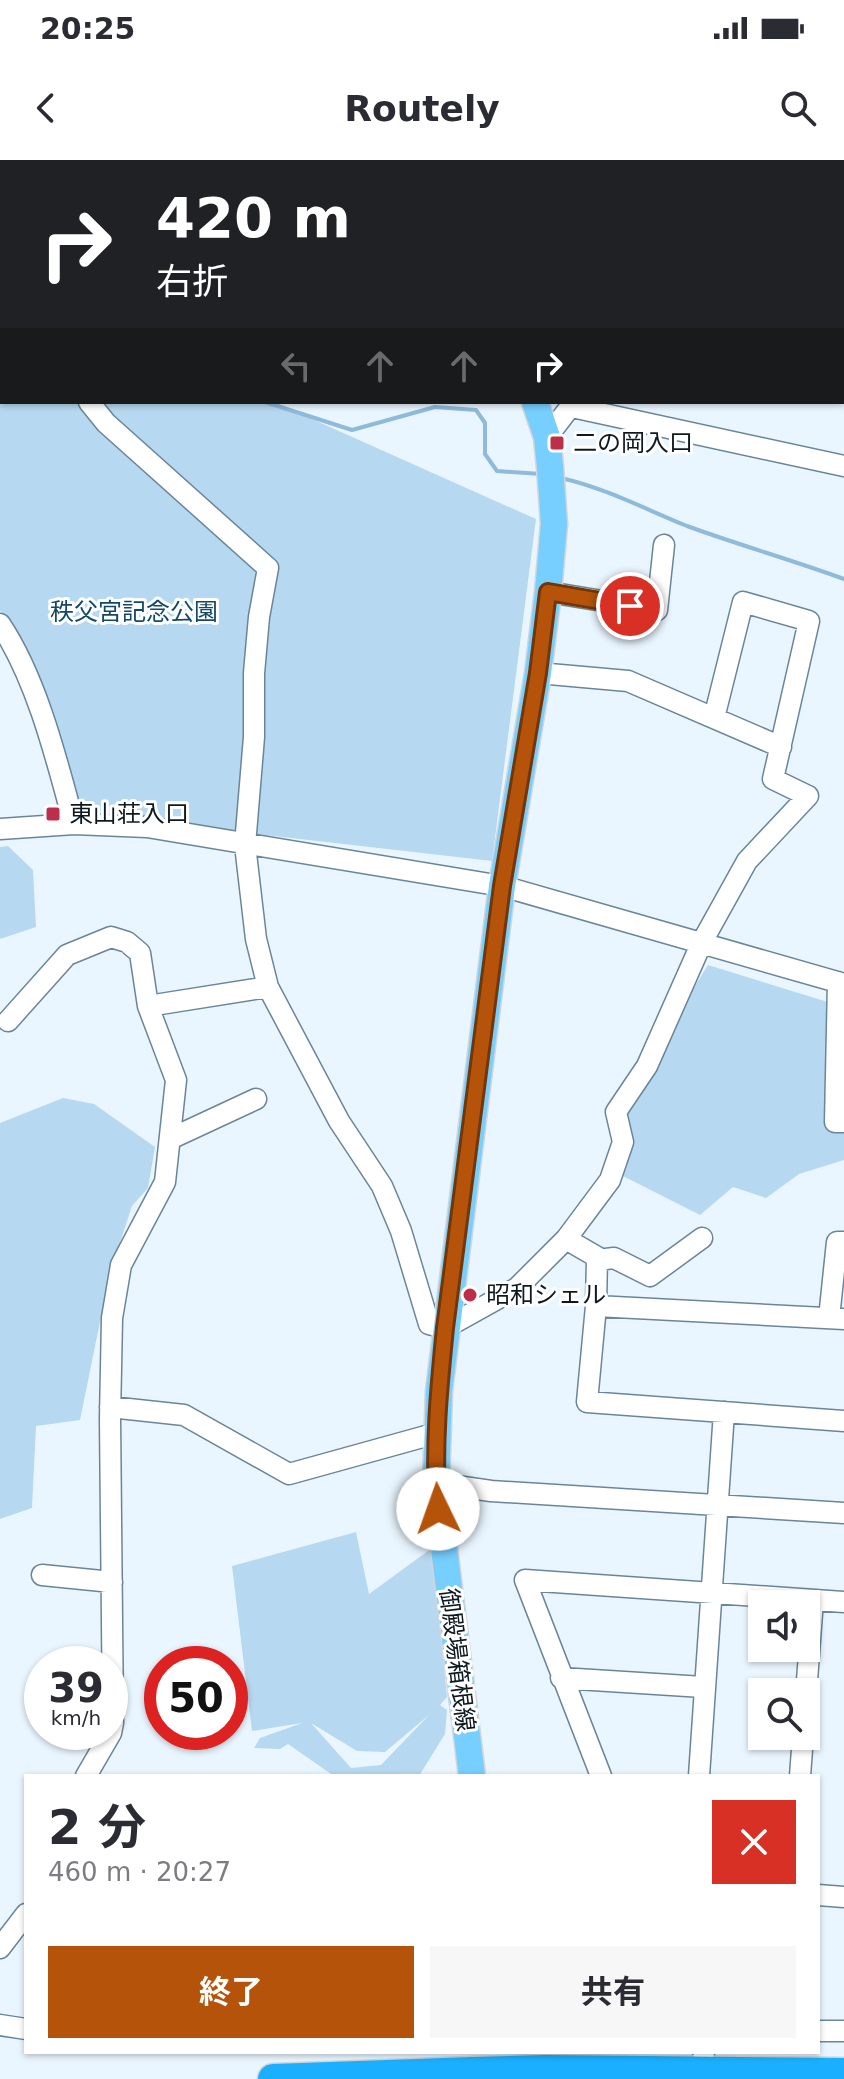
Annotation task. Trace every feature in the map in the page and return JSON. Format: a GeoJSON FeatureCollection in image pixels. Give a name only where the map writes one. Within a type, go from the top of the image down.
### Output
{"type":"FeatureCollection","features":[{"type":"Feature","properties":{"kind":"highway"},"geometry":{"type":"LineString","coordinates":[[273,2079],[546,2070],[844,2073]]}},
{"type":"Feature","properties":{"kind":"main road","name":"御殿場箱根線"},"geometry":{"type":"LineString","coordinates":[[472,1774],[436,1483],[437,1433],[445,1328],[502,886],[538,673],[548,592],[554,524],[547,437],[536,404]]}},
{"type":"Feature","properties":{"kind":"main road"},"geometry":{"type":"LineString","coordinates":[[507,2054],[510,2079]]}},
{"type":"Feature","properties":{"kind":"street"},"geometry":{"type":"LineString","coordinates":[[91,404],[106,423],[268,568],[255,659],[254,737],[245,845],[256,939],[268,987],[339,1121],[382,1186],[401,1231],[429,1324],[445,1328],[517,1288],[566,1239],[610,1180],[623,1142],[616,1112],[647,1066],[702,942],[747,861],[808,796],[773,779],[809,621],[743,602],[714,718]]}},
{"type":"Feature","properties":{"kind":"street"},"geometry":{"type":"LineString","coordinates":[[547,437],[573,404],[844,466]]}},
{"type":"Feature","properties":{"kind":"street"},"geometry":{"type":"LineString","coordinates":[[548,592],[657,610],[664,545]]}},
{"type":"Feature","properties":{"kind":"street"},"geometry":{"type":"LineString","coordinates":[[0,624],[11,640],[41,712],[74,824]]}},
{"type":"Feature","properties":{"kind":"street"},"geometry":{"type":"LineString","coordinates":[[538,673],[628,681],[781,747]]}},
{"type":"Feature","properties":{"kind":"street"},"geometry":{"type":"LineString","coordinates":[[0,829],[74,824],[147,827],[502,886],[841,983],[835,1122],[844,1122]]}},
{"type":"Feature","properties":{"kind":"street"},"geometry":{"type":"LineString","coordinates":[[8,1021],[67,955],[111,937],[127,942],[140,953],[148,1006],[176,1080],[165,1182],[121,1265],[112,1318],[113,1723],[111,1733],[87,1774]]}},
{"type":"Feature","properties":{"kind":"street"},"geometry":{"type":"LineString","coordinates":[[148,1006],[268,987]]}},
{"type":"Feature","properties":{"kind":"street"},"geometry":{"type":"LineString","coordinates":[[170,1139],[256,1099]]}},
{"type":"Feature","properties":{"kind":"street"},"geometry":{"type":"LineString","coordinates":[[597,1260],[614,1258],[650,1276],[702,1238]]}},
{"type":"Feature","properties":{"kind":"street"},"geometry":{"type":"LineString","coordinates":[[566,1239],[597,1257],[587,1402],[844,1421]]}},
{"type":"Feature","properties":{"kind":"street"},"geometry":{"type":"LineString","coordinates":[[596,1306],[836,1319],[837,1242],[844,1242]]}},
{"type":"Feature","properties":{"kind":"street"},"geometry":{"type":"LineString","coordinates":[[110,1407],[184,1415],[289,1474],[437,1433]]}},
{"type":"Feature","properties":{"kind":"street"},"geometry":{"type":"LineString","coordinates":[[699,1774],[724,1412]]}},
{"type":"Feature","properties":{"kind":"street"},"geometry":{"type":"LineString","coordinates":[[436,1483],[491,1491],[844,1513]]}},
{"type":"Feature","properties":{"kind":"street"},"geometry":{"type":"LineString","coordinates":[[42,1575],[112,1582]]}},
{"type":"Feature","properties":{"kind":"street"},"geometry":{"type":"LineString","coordinates":[[600,1774],[525,1580],[748,1595]]}},
{"type":"Feature","properties":{"kind":"street"},"geometry":{"type":"LineString","coordinates":[[820,1600],[844,1602]]}},
{"type":"Feature","properties":{"kind":"street"},"geometry":{"type":"LineString","coordinates":[[561,1678],[703,1687]]}},
{"type":"Feature","properties":{"kind":"street"},"geometry":{"type":"LineString","coordinates":[[800,1774],[802,1750]]}},
{"type":"Feature","properties":{"kind":"street"},"geometry":{"type":"LineString","coordinates":[[820,1895],[844,1897]]}},
{"type":"Feature","properties":{"kind":"street"},"geometry":{"type":"LineString","coordinates":[[0,1948],[24,1917]]}},
{"type":"Feature","properties":{"kind":"street"},"geometry":{"type":"LineString","coordinates":[[0,2025],[24,2029]]}},
{"type":"Feature","properties":{"kind":"street"},"geometry":{"type":"LineString","coordinates":[[820,2031],[844,2031]]}},
{"type":"Feature","properties":{"kind":"green space","name":"秩父宮記念公園"},"geometry":{"type":"Polygon","coordinates":[[[0,404],[278,404],[536,519],[492,861],[83,814],[36,674],[24,645],[0,611],[0,404]]]}},
{"type":"Feature","properties":{"kind":"green space"},"geometry":{"type":"Polygon","coordinates":[[[8,846],[33,870],[36,927],[0,939],[0,847],[8,846]]]}},
{"type":"Feature","properties":{"kind":"green space"},"geometry":{"type":"Polygon","coordinates":[[[708,965],[844,1007],[844,1160],[799,1174],[766,1198],[733,1187],[700,1215],[619,1174],[616,1112],[708,965]]]}},
{"type":"Feature","properties":{"kind":"green space"},"geometry":{"type":"Polygon","coordinates":[[[63,1098],[94,1104],[155,1147],[148,1188],[132,1206],[110,1273],[80,1420],[36,1426],[32,1508],[0,1519],[0,1123],[63,1098]]]}},
{"type":"Feature","properties":{"kind":"green space"},"geometry":{"type":"Polygon","coordinates":[[[356,1532],[369,1594],[432,1548],[447,1697],[440,1705],[447,1710],[445,1734],[420,1774],[331,1774],[288,1744],[280,1749],[254,1748],[260,1738],[302,1723],[252,1731],[248,1698],[248,1646],[242,1646],[232,1566],[356,1532]],[[429,1715],[385,1752],[357,1751],[311,1723],[351,1768],[381,1765],[429,1715]]]}},
{"type":"Feature","properties":{"kind":"waterway"},"geometry":{"type":"LineString","coordinates":[[271,404],[352,430],[435,407],[476,410],[485,423],[485,454],[497,471],[541,474]]}},
{"type":"Feature","properties":{"kind":"waterway"},"geometry":{"type":"LineString","coordinates":[[561,478],[609,493],[687,526],[844,579]]}},
{"type":"Feature","properties":{"kind":"place","name":"二の岡入口"},"geometry":{"type":"Point","coordinates":[557,443]}},
{"type":"Feature","properties":{"kind":"place","name":"東山荘入口"},"geometry":{"type":"Point","coordinates":[53,814]}},
{"type":"Feature","properties":{"kind":"place","name":"昭和シェル"},"geometry":{"type":"Point","coordinates":[470,1295]}},
{"type":"Feature","properties":{"kind":"route"},"geometry":{"type":"LineString","coordinates":[[438,1509],[439,1391],[445,1328],[502,886],[538,673],[548,592],[630,606]]}}]}
